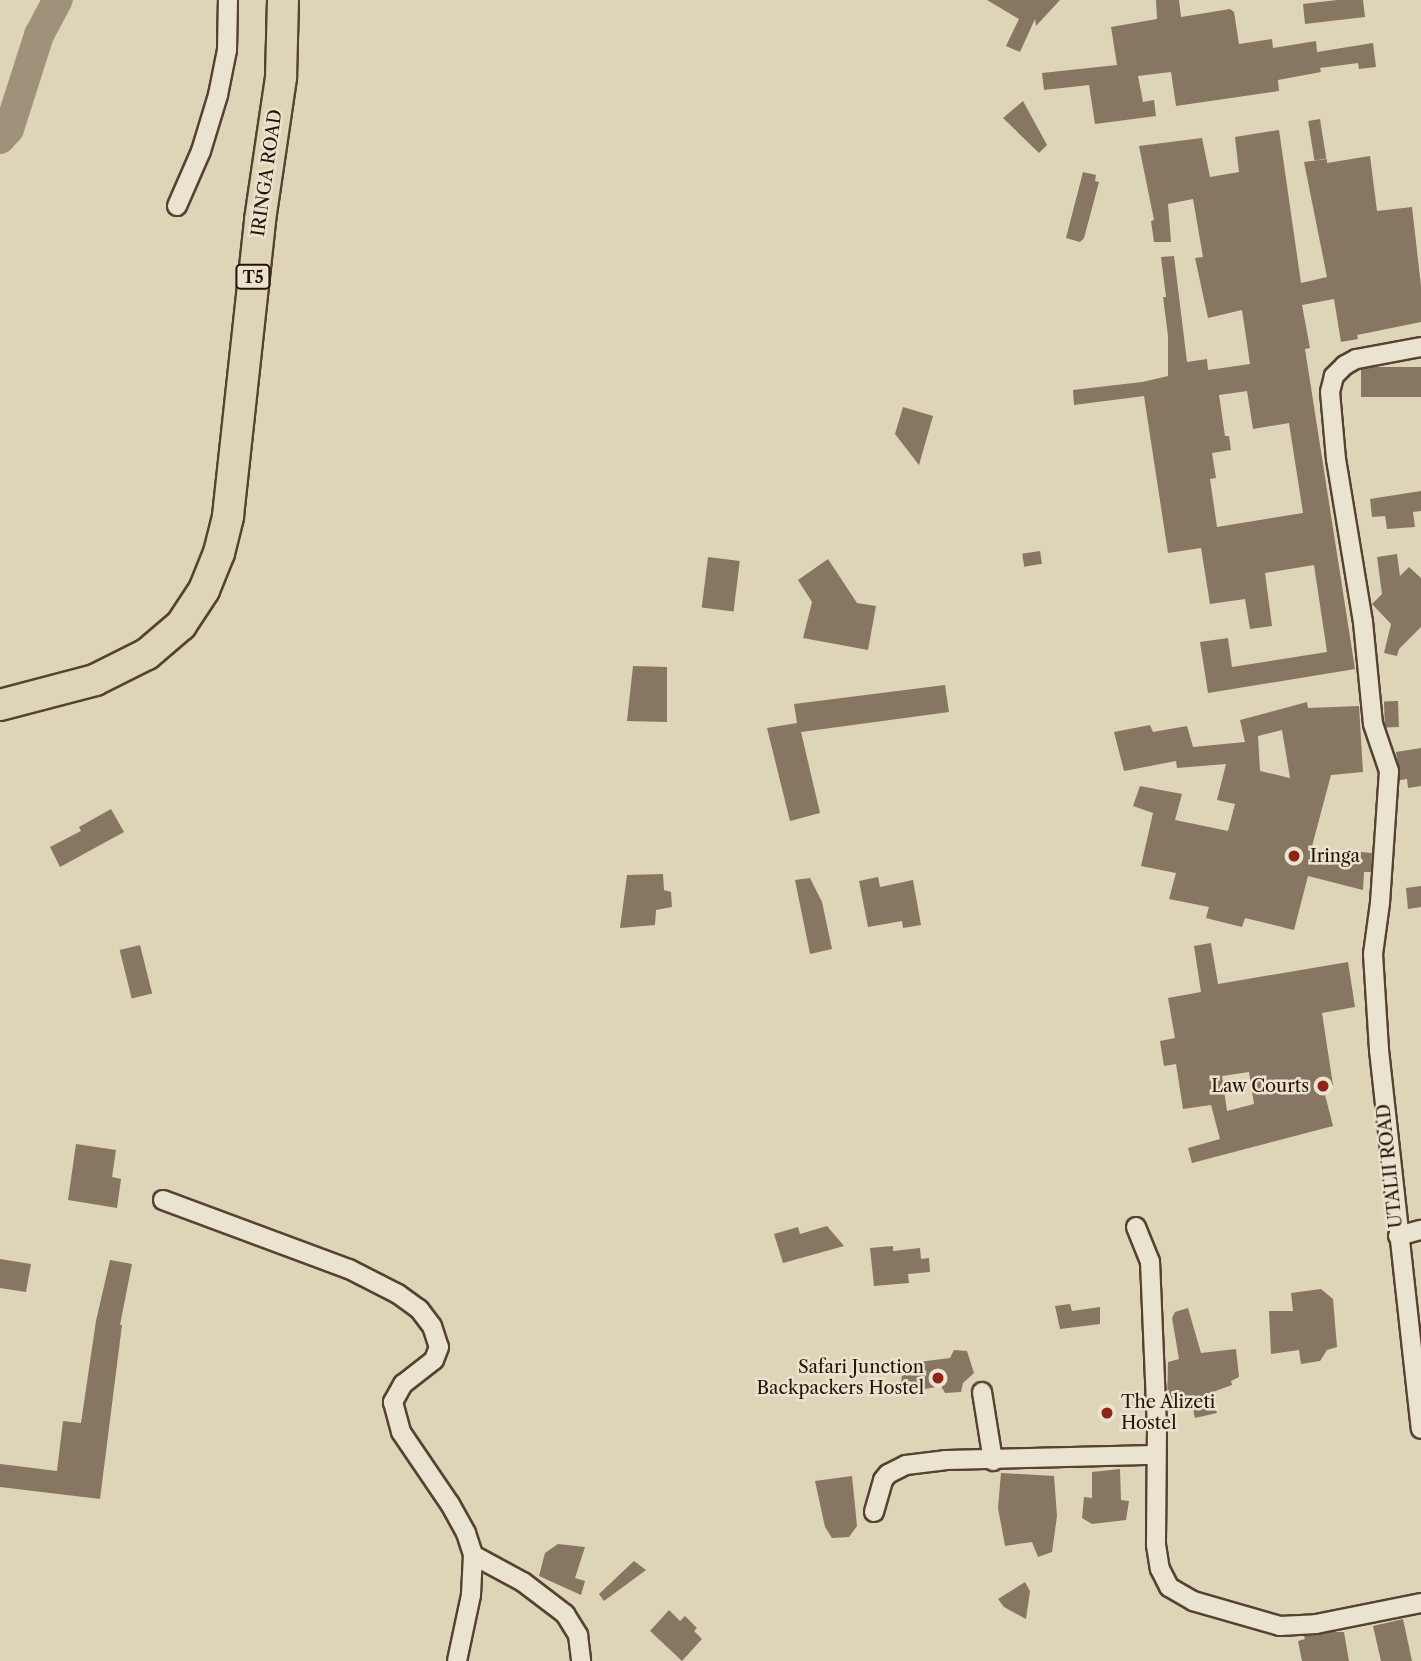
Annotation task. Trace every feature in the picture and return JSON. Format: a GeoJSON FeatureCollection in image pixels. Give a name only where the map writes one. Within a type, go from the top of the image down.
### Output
{"type":"FeatureCollection","features":[{"type":"Feature","properties":{"kind":"highway","name":"IRINGA ROAD"},"geometry":{"type":"LineString","coordinates":[[0,705],[95,680],[147,654],[181,625],[204,590],[219,553],[228,516],[260,220],[281,77],[284,0]]}},
{"type":"Feature","properties":{"kind":"street"},"geometry":{"type":"LineString","coordinates":[[177,206],[201,151],[218,95],[227,50],[228,0]]}},
{"type":"Feature","properties":{"kind":"street","name":"UTALII ROAD"},"geometry":{"type":"LineString","coordinates":[[1421,347],[1345,365],[1334,376],[1330,392],[1336,459],[1363,622],[1373,724],[1389,771],[1380,903],[1373,954],[1378,1051],[1421,1429]]}},
{"type":"Feature","properties":{"kind":"street"},"geometry":{"type":"LineString","coordinates":[[163,1200],[349,1269],[398,1294],[419,1309],[432,1326],[439,1347],[434,1360],[396,1393],[393,1402],[401,1432],[466,1532],[473,1555],[471,1595],[457,1661]]}},
{"type":"Feature","properties":{"kind":"street"},"geometry":{"type":"LineString","coordinates":[[1136,1227],[1150,1261],[1156,1545],[1160,1569],[1170,1587],[1177,1594],[1222,1611],[1280,1626],[1326,1622],[1421,1603]]}},
{"type":"Feature","properties":{"kind":"street"},"geometry":{"type":"LineString","coordinates":[[1398,1236],[1421,1230]]}},
{"type":"Feature","properties":{"kind":"street"},"geometry":{"type":"LineString","coordinates":[[982,1392],[993,1461]]}},
{"type":"Feature","properties":{"kind":"street"},"geometry":{"type":"LineString","coordinates":[[874,1512],[883,1480],[888,1474],[906,1465],[1079,1455],[1156,1455]]}},
{"type":"Feature","properties":{"kind":"street"},"geometry":{"type":"LineString","coordinates":[[473,1555],[523,1582],[565,1614],[578,1635],[581,1661]]}},
{"type":"Feature","properties":{"kind":"building"},"geometry":{"type":"Polygon","coordinates":[[[987,0],[1060,0],[1036,26],[1035,19],[1020,52],[1006,46],[1019,19],[987,0]]]}},
{"type":"Feature","properties":{"kind":"building"},"geometry":{"type":"Polygon","coordinates":[[[1156,0],[1179,0],[1181,17],[1230,9],[1234,12],[1239,44],[1272,39],[1273,48],[1316,41],[1317,52],[1373,43],[1376,67],[1359,69],[1358,63],[1320,68],[1321,72],[1278,80],[1279,91],[1176,106],[1171,72],[1138,76],[1143,102],[1154,100],[1156,116],[1095,124],[1089,85],[1044,90],[1042,73],[1117,65],[1111,27],[1157,19],[1156,0]]]}},
{"type":"Feature","properties":{"kind":"building"},"geometry":{"type":"Polygon","coordinates":[[[1363,0],[1365,17],[1305,24],[1303,4],[1363,0]]]}},
{"type":"Feature","properties":{"kind":"building"},"geometry":{"type":"Polygon","coordinates":[[[1023,101],[1047,145],[1039,153],[1003,118],[1023,101]]]}},
{"type":"Feature","properties":{"kind":"building"},"geometry":{"type":"Polygon","coordinates":[[[1320,119],[1326,159],[1314,160],[1308,121],[1320,119]]]}},
{"type":"Feature","properties":{"kind":"building"},"geometry":{"type":"Polygon","coordinates":[[[1279,130],[1301,283],[1327,277],[1304,162],[1327,159],[1327,163],[1370,156],[1377,211],[1412,207],[1421,286],[1421,322],[1357,335],[1358,339],[1341,342],[1334,299],[1302,305],[1310,348],[1305,349],[1355,669],[1208,693],[1200,642],[1228,638],[1232,667],[1327,652],[1314,565],[1265,573],[1272,626],[1250,629],[1245,599],[1210,604],[1201,548],[1168,553],[1144,396],[1074,405],[1073,390],[1142,382],[1168,376],[1168,336],[1163,297],[1166,297],[1161,257],[1174,256],[1187,362],[1207,359],[1208,370],[1250,364],[1242,310],[1208,318],[1195,258],[1203,257],[1193,199],[1168,204],[1171,242],[1154,242],[1151,221],[1154,220],[1139,146],[1202,138],[1210,177],[1239,172],[1235,137],[1279,130]],[[1247,391],[1219,395],[1225,436],[1229,436],[1231,450],[1212,453],[1216,478],[1210,479],[1217,527],[1303,513],[1289,423],[1253,429],[1247,391]]]}},
{"type":"Feature","properties":{"kind":"building"},"geometry":{"type":"Polygon","coordinates":[[[1083,172],[1096,175],[1095,181],[1099,182],[1084,238],[1080,242],[1066,238],[1083,172]]]}},
{"type":"Feature","properties":{"kind":"building"},"geometry":{"type":"Polygon","coordinates":[[[1361,367],[1421,367],[1421,397],[1361,397],[1361,367]]]}},
{"type":"Feature","properties":{"kind":"building"},"geometry":{"type":"Polygon","coordinates":[[[903,407],[933,416],[919,465],[895,434],[903,407]]]}},
{"type":"Feature","properties":{"kind":"building"},"geometry":{"type":"Polygon","coordinates":[[[1421,491],[1421,511],[1413,512],[1415,527],[1387,529],[1385,516],[1372,517],[1370,499],[1421,491]]]}},
{"type":"Feature","properties":{"kind":"building"},"geometry":{"type":"Polygon","coordinates":[[[1040,551],[1042,564],[1024,567],[1022,554],[1040,551]]]}},
{"type":"Feature","properties":{"kind":"building"},"geometry":{"type":"Polygon","coordinates":[[[1397,554],[1400,576],[1409,567],[1421,578],[1421,627],[1399,649],[1397,656],[1384,653],[1391,624],[1372,604],[1382,594],[1377,557],[1397,554]]]}},
{"type":"Feature","properties":{"kind":"building"},"geometry":{"type":"Polygon","coordinates":[[[708,557],[740,561],[734,612],[702,608],[708,557]]]}},
{"type":"Feature","properties":{"kind":"building"},"geometry":{"type":"Polygon","coordinates":[[[828,559],[857,603],[876,606],[868,650],[803,638],[812,602],[798,580],[828,559]]]}},
{"type":"Feature","properties":{"kind":"building"},"geometry":{"type":"Polygon","coordinates":[[[633,666],[667,667],[667,722],[627,721],[633,666]]]}},
{"type":"Feature","properties":{"kind":"building"},"geometry":{"type":"Polygon","coordinates":[[[945,685],[949,712],[801,732],[820,813],[790,821],[767,728],[797,723],[794,704],[945,685]]]}},
{"type":"Feature","properties":{"kind":"building"},"geometry":{"type":"Polygon","coordinates":[[[1384,701],[1398,701],[1399,727],[1385,727],[1384,701]]]}},
{"type":"Feature","properties":{"kind":"building"},"geometry":{"type":"Polygon","coordinates":[[[1307,702],[1308,708],[1359,706],[1363,772],[1331,775],[1311,850],[1360,862],[1361,852],[1372,853],[1371,872],[1364,872],[1363,890],[1308,876],[1294,930],[1245,918],[1242,927],[1206,918],[1209,907],[1169,899],[1176,873],[1141,866],[1153,813],[1133,806],[1140,786],[1182,794],[1175,820],[1228,831],[1235,804],[1217,800],[1226,764],[1177,768],[1176,761],[1124,771],[1114,732],[1150,725],[1153,732],[1187,726],[1193,747],[1245,742],[1240,720],[1307,702]],[[1282,730],[1258,736],[1260,771],[1290,778],[1282,730]]]}},
{"type":"Feature","properties":{"kind":"building"},"geometry":{"type":"Polygon","coordinates":[[[1421,748],[1421,786],[1408,788],[1407,779],[1400,780],[1396,752],[1421,748]]]}},
{"type":"Feature","properties":{"kind":"building"},"geometry":{"type":"Polygon","coordinates":[[[111,809],[124,832],[60,867],[50,847],[81,831],[79,827],[111,809]]]}},
{"type":"Feature","properties":{"kind":"building"},"geometry":{"type":"Polygon","coordinates":[[[663,874],[664,890],[671,892],[672,907],[656,910],[655,925],[620,928],[627,875],[663,874]]]}},
{"type":"Feature","properties":{"kind":"building"},"geometry":{"type":"Polygon","coordinates":[[[878,877],[880,887],[913,880],[921,925],[903,928],[902,921],[868,927],[859,881],[878,877]]]}},
{"type":"Feature","properties":{"kind":"building"},"geometry":{"type":"Polygon","coordinates":[[[810,878],[822,902],[832,949],[810,954],[795,880],[810,878]]]}},
{"type":"Feature","properties":{"kind":"building"},"geometry":{"type":"Polygon","coordinates":[[[1421,886],[1421,907],[1408,909],[1406,888],[1421,886]]]}},
{"type":"Feature","properties":{"kind":"building"},"geometry":{"type":"Polygon","coordinates":[[[1211,943],[1218,984],[1348,962],[1355,1007],[1322,1013],[1333,1085],[1323,1087],[1333,1126],[1192,1163],[1188,1148],[1220,1139],[1211,1105],[1183,1109],[1176,1064],[1164,1066],[1160,1041],[1175,1038],[1168,998],[1201,992],[1194,946],[1211,943]],[[1249,1072],[1222,1076],[1227,1111],[1254,1104],[1249,1072]]]}},
{"type":"Feature","properties":{"kind":"building"},"geometry":{"type":"Polygon","coordinates":[[[140,945],[152,994],[132,999],[120,950],[140,945]]]}},
{"type":"Feature","properties":{"kind":"building"},"geometry":{"type":"Polygon","coordinates":[[[76,1144],[116,1150],[112,1177],[121,1179],[117,1208],[68,1200],[76,1144]]]}},
{"type":"Feature","properties":{"kind":"building"},"geometry":{"type":"Polygon","coordinates":[[[827,1226],[844,1246],[783,1263],[774,1234],[798,1227],[800,1234],[827,1226]]]}},
{"type":"Feature","properties":{"kind":"building"},"geometry":{"type":"Polygon","coordinates":[[[893,1246],[893,1251],[920,1248],[921,1259],[929,1258],[930,1272],[908,1274],[909,1283],[874,1286],[870,1248],[893,1246]]]}},
{"type":"Feature","properties":{"kind":"building"},"geometry":{"type":"Polygon","coordinates":[[[0,1259],[31,1264],[26,1292],[0,1288],[0,1259]]]}},
{"type":"Feature","properties":{"kind":"building"},"geometry":{"type":"Polygon","coordinates":[[[110,1260],[132,1264],[120,1325],[100,1499],[0,1487],[0,1464],[57,1471],[63,1421],[81,1423],[96,1321],[110,1260]]]}},
{"type":"Feature","properties":{"kind":"building"},"geometry":{"type":"Polygon","coordinates":[[[1321,1289],[1333,1299],[1337,1347],[1327,1350],[1320,1361],[1301,1364],[1299,1350],[1271,1354],[1269,1311],[1293,1311],[1291,1293],[1321,1289]]]}},
{"type":"Feature","properties":{"kind":"building"},"geometry":{"type":"Polygon","coordinates":[[[1070,1304],[1072,1311],[1100,1307],[1100,1324],[1060,1329],[1055,1306],[1070,1304]]]}},
{"type":"Feature","properties":{"kind":"building"},"geometry":{"type":"Polygon","coordinates":[[[1188,1308],[1201,1353],[1236,1349],[1239,1377],[1231,1381],[1232,1385],[1210,1393],[1217,1413],[1195,1418],[1193,1409],[1168,1410],[1167,1407],[1168,1362],[1179,1359],[1172,1318],[1175,1312],[1188,1308]]]}},
{"type":"Feature","properties":{"kind":"building"},"geometry":{"type":"Polygon","coordinates":[[[954,1350],[967,1351],[974,1373],[963,1383],[961,1392],[945,1393],[941,1386],[909,1392],[901,1384],[903,1364],[950,1358],[954,1350]]]}},
{"type":"Feature","properties":{"kind":"building"},"geometry":{"type":"Polygon","coordinates":[[[1120,1469],[1121,1500],[1129,1501],[1126,1520],[1092,1524],[1082,1518],[1084,1497],[1092,1498],[1092,1472],[1120,1469]]]}},
{"type":"Feature","properties":{"kind":"building"},"geometry":{"type":"Polygon","coordinates":[[[1001,1473],[1054,1476],[1057,1516],[1052,1552],[1038,1557],[1032,1542],[1005,1546],[998,1508],[1001,1473]]]}},
{"type":"Feature","properties":{"kind":"building"},"geometry":{"type":"Polygon","coordinates":[[[852,1476],[857,1526],[849,1537],[832,1538],[825,1527],[815,1481],[852,1476]]]}},
{"type":"Feature","properties":{"kind":"building"},"geometry":{"type":"Polygon","coordinates":[[[558,1544],[585,1547],[575,1578],[585,1581],[581,1595],[539,1576],[545,1553],[558,1544]]]}},
{"type":"Feature","properties":{"kind":"building"},"geometry":{"type":"Polygon","coordinates":[[[634,1561],[646,1570],[604,1601],[599,1594],[634,1561]]]}},
{"type":"Feature","properties":{"kind":"building"},"geometry":{"type":"Polygon","coordinates":[[[1025,1582],[1030,1591],[1026,1619],[1004,1607],[998,1599],[1025,1582]]]}},
{"type":"Feature","properties":{"kind":"building"},"geometry":{"type":"Polygon","coordinates":[[[669,1610],[680,1621],[685,1616],[697,1628],[694,1631],[702,1639],[682,1661],[650,1631],[669,1610]]]}},
{"type":"Feature","properties":{"kind":"building"},"geometry":{"type":"Polygon","coordinates":[[[1403,1619],[1412,1661],[1381,1661],[1373,1626],[1403,1619]]]}},
{"type":"Feature","properties":{"kind":"building"},"geometry":{"type":"Polygon","coordinates":[[[1344,1632],[1349,1661],[1302,1661],[1298,1641],[1305,1639],[1304,1636],[1344,1632]]]}},
{"type":"Feature","properties":{"kind":"waterway"},"geometry":{"type":"LineString","coordinates":[[0,139],[9,129],[39,35],[58,0]]}},
{"type":"Feature","properties":{"kind":"place","name":"Iringa"},"geometry":{"type":"Point","coordinates":[1294,856]}},
{"type":"Feature","properties":{"kind":"place","name":"Law Courts"},"geometry":{"type":"Point","coordinates":[1323,1086]}},
{"type":"Feature","properties":{"kind":"place","name":"Safari Junction Backpackers Hostel"},"geometry":{"type":"Point","coordinates":[938,1378]}},
{"type":"Feature","properties":{"kind":"place","name":"The Alizeti Hostel"},"geometry":{"type":"Point","coordinates":[1107,1413]}}]}
